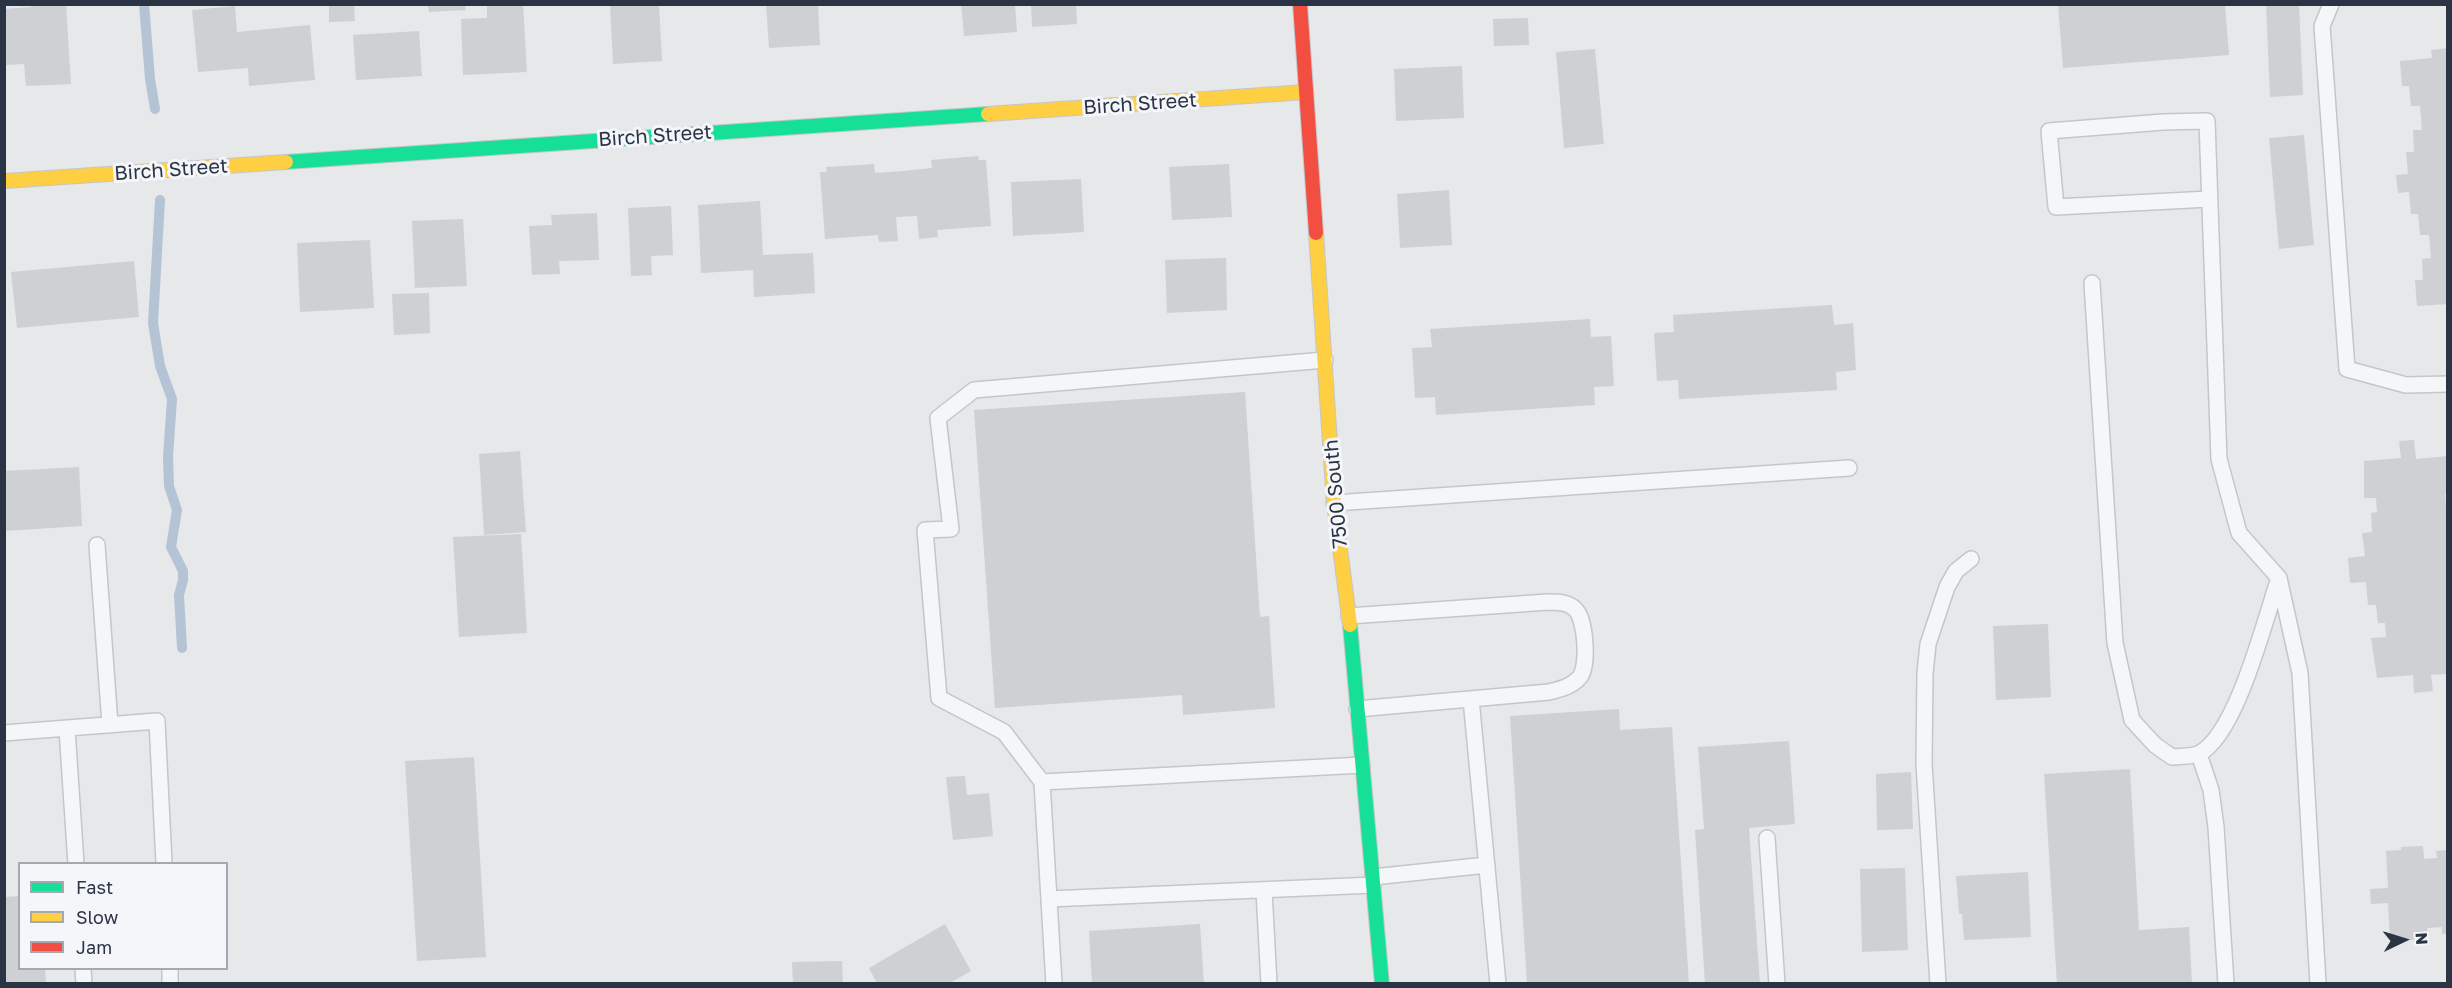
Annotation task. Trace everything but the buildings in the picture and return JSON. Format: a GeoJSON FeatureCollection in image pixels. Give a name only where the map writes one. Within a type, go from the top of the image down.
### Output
{"type":"FeatureCollection","features":[{"type":"Feature","properties":{"kind":"street","name":"7500 South"},"geometry":{"type":"LineString","coordinates":[[1300,4],[1334,503],[1349,616],[1382,984]]}},
{"type":"Feature","properties":{"kind":"street","name":"Birch Street"},"geometry":{"type":"LineString","coordinates":[[4,181],[1306,92]]}},
{"type":"Feature","properties":{"kind":"lane"},"geometry":{"type":"LineString","coordinates":[[2331,4],[2322,26],[2347,369],[2406,385],[2448,384]]}},
{"type":"Feature","properties":{"kind":"lane"},"geometry":{"type":"LineString","coordinates":[[2209,199],[2056,207],[2049,132],[2163,122],[2207,121],[2219,459],[2239,533],[2279,578],[2300,673],[2318,984]]}},
{"type":"Feature","properties":{"kind":"lane"},"geometry":{"type":"LineString","coordinates":[[2092,283],[2115,643],[2132,720],[2155,745],[2172,758],[2199,754],[2216,740],[2238,701],[2279,578]]}},
{"type":"Feature","properties":{"kind":"lane"},"geometry":{"type":"LineString","coordinates":[[1054,984],[1042,782],[1004,732],[939,698],[925,530],[951,529],[938,418],[974,390],[1325,360]]}},
{"type":"Feature","properties":{"kind":"lane"},"geometry":{"type":"LineString","coordinates":[[1334,503],[1849,468]]}},
{"type":"Feature","properties":{"kind":"lane"},"geometry":{"type":"LineString","coordinates":[[98,545],[110,725]]}},
{"type":"Feature","properties":{"kind":"lane"},"geometry":{"type":"LineString","coordinates":[[1938,984],[1924,764],[1925,673],[1928,644],[1947,587],[1956,571],[1971,559]]}},
{"type":"Feature","properties":{"kind":"lane"},"geometry":{"type":"LineString","coordinates":[[1349,616],[1548,602],[1565,603],[1577,610],[1584,643],[1585,662],[1581,676],[1569,687],[1549,693],[1357,709]]}},
{"type":"Feature","properties":{"kind":"lane"},"geometry":{"type":"LineString","coordinates":[[1471,699],[1498,984]]}},
{"type":"Feature","properties":{"kind":"lane"},"geometry":{"type":"LineString","coordinates":[[4,733],[157,721],[164,862]]}},
{"type":"Feature","properties":{"kind":"lane"},"geometry":{"type":"LineString","coordinates":[[67,729],[76,862]]}},
{"type":"Feature","properties":{"kind":"lane"},"geometry":{"type":"LineString","coordinates":[[2199,754],[2211,790],[2216,827],[2226,984]]}},
{"type":"Feature","properties":{"kind":"lane"},"geometry":{"type":"LineString","coordinates":[[1042,782],[1362,765]]}},
{"type":"Feature","properties":{"kind":"lane"},"geometry":{"type":"LineString","coordinates":[[1767,838],[1777,984]]}},
{"type":"Feature","properties":{"kind":"lane"},"geometry":{"type":"LineString","coordinates":[[1049,899],[1264,890],[1373,881],[1487,865]]}},
{"type":"Feature","properties":{"kind":"lane"},"geometry":{"type":"LineString","coordinates":[[1264,890],[1269,984]]}},
{"type":"Feature","properties":{"kind":"waterway"},"geometry":{"type":"LineString","coordinates":[[144,4],[150,79],[155,109]]}},
{"type":"Feature","properties":{"kind":"waterway"},"geometry":{"type":"LineString","coordinates":[[160,200],[153,323],[160,366],[172,399],[168,457],[169,486],[177,510],[171,547],[183,571],[179,595],[182,648]]}},
{"type":"Feature","properties":{"kind":"traffic: fast"},"geometry":{"type":"LineString","coordinates":[[286,162],[988,114]]}},
{"type":"Feature","properties":{"kind":"traffic: fast"},"geometry":{"type":"LineString","coordinates":[[1350,625],[1382,984]]}},
{"type":"Feature","properties":{"kind":"traffic: slow"},"geometry":{"type":"LineString","coordinates":[[988,114],[1306,92]]}},
{"type":"Feature","properties":{"kind":"traffic: slow"},"geometry":{"type":"LineString","coordinates":[[4,181],[286,162]]}},
{"type":"Feature","properties":{"kind":"traffic: slow"},"geometry":{"type":"LineString","coordinates":[[1316,233],[1334,503],[1350,625]]}},
{"type":"Feature","properties":{"kind":"traffic: jam"},"geometry":{"type":"LineString","coordinates":[[1300,4],[1316,233]]}}]}
